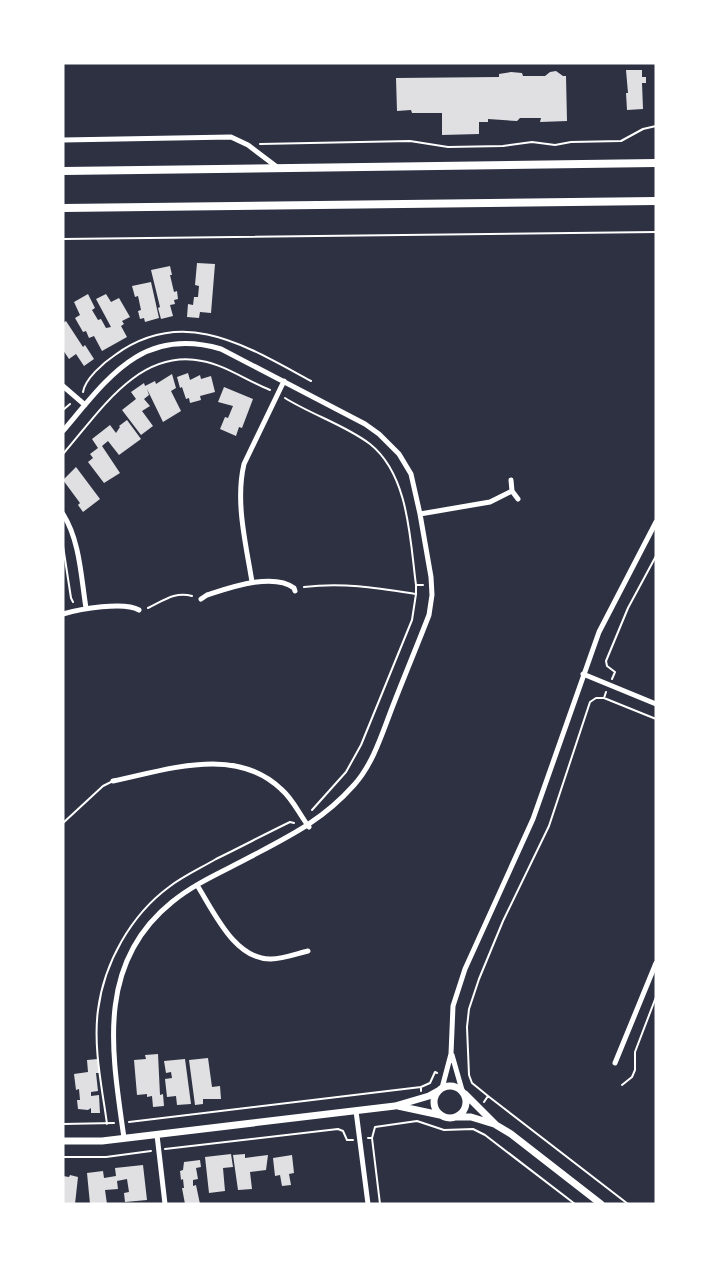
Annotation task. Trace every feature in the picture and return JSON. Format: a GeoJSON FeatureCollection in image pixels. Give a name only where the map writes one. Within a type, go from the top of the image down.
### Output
{"type":"FeatureCollection","features":[{"type":"Feature","properties":{"kind":"highway"},"geometry":{"type":"LineString","coordinates":[[63,171],[656,163]]}},
{"type":"Feature","properties":{"kind":"highway"},"geometry":{"type":"LineString","coordinates":[[63,208],[656,201]]}},
{"type":"Feature","properties":{"kind":"street"},"geometry":{"type":"LineString","coordinates":[[63,140],[236,138],[278,168]]}},
{"type":"Feature","properties":{"kind":"street"},"geometry":{"type":"LineString","coordinates":[[63,431],[85,405],[130,360],[149,350],[166,345],[193,343],[221,349],[364,424],[391,445],[411,474],[431,585],[429,615],[369,764],[351,789],[309,826],[197,885],[171,903],[138,940],[126,961],[115,1002],[112,1031],[124,1138]]}},
{"type":"Feature","properties":{"kind":"street"},"geometry":{"type":"LineString","coordinates":[[252,582],[240,501],[242,472],[284,381]]}},
{"type":"Feature","properties":{"kind":"street"},"geometry":{"type":"LineString","coordinates":[[63,386],[85,405]]}},
{"type":"Feature","properties":{"kind":"street"},"geometry":{"type":"LineString","coordinates":[[511,480],[512,491],[518,499]]}},
{"type":"Feature","properties":{"kind":"street"},"geometry":{"type":"LineString","coordinates":[[420,514],[490,502],[512,491]]}},
{"type":"Feature","properties":{"kind":"street"},"geometry":{"type":"LineString","coordinates":[[63,514],[75,542],[86,608]]}},
{"type":"Feature","properties":{"kind":"street"},"geometry":{"type":"LineString","coordinates":[[440,1115],[434,1106],[434,1101],[451,1054],[452,1015],[459,988],[482,930],[533,819],[583,674],[608,612],[656,522]]}},
{"type":"Feature","properties":{"kind":"street"},"geometry":{"type":"LineString","coordinates":[[201,599],[207,595],[252,582],[286,584],[294,590]]}},
{"type":"Feature","properties":{"kind":"street"},"geometry":{"type":"LineString","coordinates":[[63,614],[86,608],[132,606],[139,610]]}},
{"type":"Feature","properties":{"kind":"street"},"geometry":{"type":"LineString","coordinates":[[583,674],[656,704]]}},
{"type":"Feature","properties":{"kind":"street"},"geometry":{"type":"LineString","coordinates":[[113,781],[203,764],[234,765],[261,775],[279,787],[309,826]]}},
{"type":"Feature","properties":{"kind":"street"},"geometry":{"type":"LineString","coordinates":[[197,885],[237,945],[247,953],[268,960],[308,951]]}},
{"type":"Feature","properties":{"kind":"street"},"geometry":{"type":"LineString","coordinates":[[615,1063],[656,963]]}},
{"type":"Feature","properties":{"kind":"street"},"geometry":{"type":"LineString","coordinates":[[451,1054],[466,1107],[457,1117]]}},
{"type":"Feature","properties":{"kind":"street"},"geometry":{"type":"LineString","coordinates":[[63,1141],[156,1135],[395,1106],[452,1086],[463,1092],[496,1125],[601,1204]]}},
{"type":"Feature","properties":{"kind":"street"},"geometry":{"type":"LineString","coordinates":[[395,1106],[448,1118],[471,1117],[496,1125]]}},
{"type":"Feature","properties":{"kind":"street"},"geometry":{"type":"LineString","coordinates":[[356,1111],[368,1204]]}},
{"type":"Feature","properties":{"kind":"street"},"geometry":{"type":"LineString","coordinates":[[156,1135],[165,1204]]}},
{"type":"Feature","properties":{"kind":"lane"},"geometry":{"type":"LineString","coordinates":[[63,823],[103,786],[113,781]]}},
{"type":"Feature","properties":{"kind":"path"},"geometry":{"type":"LineString","coordinates":[[248,145],[410,141],[448,147],[503,146],[532,142],[555,145],[571,142],[621,141],[643,129],[656,126]]}},
{"type":"Feature","properties":{"kind":"path"},"geometry":{"type":"LineString","coordinates":[[63,239],[656,232]]}},
{"type":"Feature","properties":{"kind":"path"},"geometry":{"type":"LineString","coordinates":[[63,410],[77,398],[83,391],[83,386],[112,357],[129,345],[148,337],[170,332],[198,332],[225,338],[311,381]]}},
{"type":"Feature","properties":{"kind":"path"},"geometry":{"type":"LineString","coordinates":[[63,546],[71,598],[79,609]]}},
{"type":"Feature","properties":{"kind":"path"},"geometry":{"type":"LineString","coordinates":[[604,698],[615,672],[607,666],[606,661],[611,646],[656,556]]}},
{"type":"Feature","properties":{"kind":"path"},"geometry":{"type":"LineString","coordinates":[[294,590],[343,584],[416,594],[416,585],[431,585]]}},
{"type":"Feature","properties":{"kind":"path"},"geometry":{"type":"LineString","coordinates":[[139,610],[149,608],[170,596],[186,594]]}},
{"type":"Feature","properties":{"kind":"path"},"geometry":{"type":"LineString","coordinates":[[469,1075],[467,1028],[469,1009],[478,979],[549,826],[590,702],[596,698],[604,698],[656,720]]}},
{"type":"Feature","properties":{"kind":"path"},"geometry":{"type":"LineString","coordinates":[[622,1085],[632,1077],[635,1070],[635,1052],[656,997]]}},
{"type":"Feature","properties":{"kind":"path"},"geometry":{"type":"LineString","coordinates":[[63,1125],[122,1122],[421,1087],[422,1098]]}},
{"type":"Feature","properties":{"kind":"path"},"geometry":{"type":"LineString","coordinates":[[488,1096],[628,1204]]}},
{"type":"Feature","properties":{"kind":"path"},"geometry":{"type":"LineString","coordinates":[[380,1204],[372,1138],[375,1127],[417,1121],[452,1131],[473,1129],[485,1135],[575,1204]]}},
{"type":"Feature","properties":{"kind":"path"},"geometry":{"type":"LineString","coordinates":[[63,1157],[106,1157],[338,1129],[344,1131],[347,1140],[372,1138]]}},
{"type":"Feature","properties":{"kind":"building"},"geometry":{"type":"Polygon","coordinates":[[[626,70],[642,70],[642,77],[646,77],[646,83],[642,83],[643,109],[627,110],[626,70]]]}},
{"type":"Feature","properties":{"kind":"building"},"geometry":{"type":"Polygon","coordinates":[[[556,71],[566,76],[567,121],[540,122],[541,118],[520,118],[517,121],[488,119],[488,122],[479,122],[479,134],[442,135],[442,113],[397,111],[396,78],[499,77],[499,74],[511,72],[522,73],[523,76],[545,76],[556,71]]]}},
{"type":"Feature","properties":{"kind":"building"},"geometry":{"type":"Polygon","coordinates":[[[197,263],[215,264],[211,313],[200,312],[199,318],[187,317],[188,304],[193,305],[194,297],[198,297],[199,286],[195,285],[197,263]]]}},
{"type":"Feature","properties":{"kind":"building"},"geometry":{"type":"Polygon","coordinates":[[[170,266],[174,292],[177,291],[178,299],[174,300],[175,304],[170,305],[173,316],[161,319],[151,270],[170,266]]]}},
{"type":"Feature","properties":{"kind":"building"},"geometry":{"type":"Polygon","coordinates":[[[151,282],[159,318],[145,322],[144,318],[140,319],[138,296],[135,297],[132,286],[151,282]]]}},
{"type":"Feature","properties":{"kind":"building"},"geometry":{"type":"Polygon","coordinates":[[[88,294],[95,308],[92,310],[106,328],[111,327],[96,299],[106,294],[111,302],[119,298],[130,317],[122,321],[124,324],[121,326],[127,337],[102,351],[94,336],[89,338],[75,318],[80,315],[74,302],[88,294]]]}},
{"type":"Feature","properties":{"kind":"building"},"geometry":{"type":"Polygon","coordinates":[[[66,321],[94,359],[84,366],[76,354],[69,359],[63,350],[63,323],[66,321]]]}},
{"type":"Feature","properties":{"kind":"building"},"geometry":{"type":"Polygon","coordinates":[[[188,373],[190,380],[200,375],[201,379],[211,376],[215,392],[200,396],[201,400],[190,403],[182,387],[180,388],[177,377],[188,373]]]}},
{"type":"Feature","properties":{"kind":"building"},"geometry":{"type":"Polygon","coordinates":[[[172,374],[176,388],[171,391],[181,411],[163,422],[147,389],[149,395],[144,399],[150,406],[142,411],[153,426],[141,435],[122,410],[136,399],[131,392],[144,383],[145,386],[155,381],[156,384],[172,374]]]}},
{"type":"Feature","properties":{"kind":"building"},"geometry":{"type":"Polygon","coordinates":[[[224,387],[253,399],[242,428],[239,427],[236,436],[220,429],[233,406],[218,402],[224,387]]]}},
{"type":"Feature","properties":{"kind":"building"},"geometry":{"type":"Polygon","coordinates":[[[127,420],[141,439],[119,455],[108,441],[102,446],[120,473],[104,483],[88,462],[93,458],[90,454],[98,448],[92,439],[110,425],[116,433],[119,426],[127,420]]]}},
{"type":"Feature","properties":{"kind":"building"},"geometry":{"type":"Polygon","coordinates":[[[76,467],[100,499],[83,512],[78,505],[80,503],[63,480],[76,467]]]}},
{"type":"Feature","properties":{"kind":"building"},"geometry":{"type":"Polygon","coordinates":[[[158,1054],[160,1095],[163,1094],[164,1106],[153,1107],[152,1096],[137,1095],[134,1060],[146,1059],[145,1055],[158,1054]]]}},
{"type":"Feature","properties":{"kind":"building"},"geometry":{"type":"Polygon","coordinates":[[[208,1058],[212,1087],[220,1086],[221,1099],[203,1099],[203,1104],[195,1105],[189,1060],[208,1058]]]}},
{"type":"Feature","properties":{"kind":"building"},"geometry":{"type":"Polygon","coordinates":[[[98,1059],[100,1073],[96,1073],[98,1091],[91,1092],[91,1096],[99,1095],[100,1113],[91,1113],[91,1108],[78,1109],[79,1089],[76,1090],[74,1074],[88,1072],[87,1060],[98,1059]]]}},
{"type":"Feature","properties":{"kind":"building"},"geometry":{"type":"Polygon","coordinates":[[[185,1059],[191,1104],[177,1105],[176,1096],[167,1097],[165,1079],[172,1078],[171,1072],[166,1073],[164,1061],[185,1059]]]}},
{"type":"Feature","properties":{"kind":"building"},"geometry":{"type":"Polygon","coordinates":[[[231,1154],[233,1167],[223,1168],[225,1191],[209,1193],[205,1157],[231,1154]]]}},
{"type":"Feature","properties":{"kind":"building"},"geometry":{"type":"Polygon","coordinates":[[[245,1154],[245,1158],[268,1155],[266,1170],[250,1172],[252,1189],[238,1190],[233,1155],[245,1154]]]}},
{"type":"Feature","properties":{"kind":"building"},"geometry":{"type":"Polygon","coordinates":[[[292,1155],[294,1173],[289,1174],[291,1185],[282,1186],[280,1175],[275,1176],[273,1158],[292,1155]]]}},
{"type":"Feature","properties":{"kind":"building"},"geometry":{"type":"Polygon","coordinates":[[[200,1160],[201,1167],[196,1168],[198,1179],[193,1180],[193,1186],[196,1185],[200,1204],[185,1204],[180,1171],[183,1170],[184,1162],[200,1160]]]}},
{"type":"Feature","properties":{"kind":"building"},"geometry":{"type":"Polygon","coordinates":[[[143,1165],[147,1200],[125,1202],[124,1193],[129,1192],[127,1179],[117,1181],[118,1189],[105,1190],[107,1204],[90,1204],[87,1173],[103,1171],[104,1178],[116,1176],[115,1168],[143,1165]]]}},
{"type":"Feature","properties":{"kind":"building"},"geometry":{"type":"Polygon","coordinates":[[[70,1175],[78,1177],[75,1204],[63,1204],[63,1176],[69,1177],[70,1175]]]}}]}
